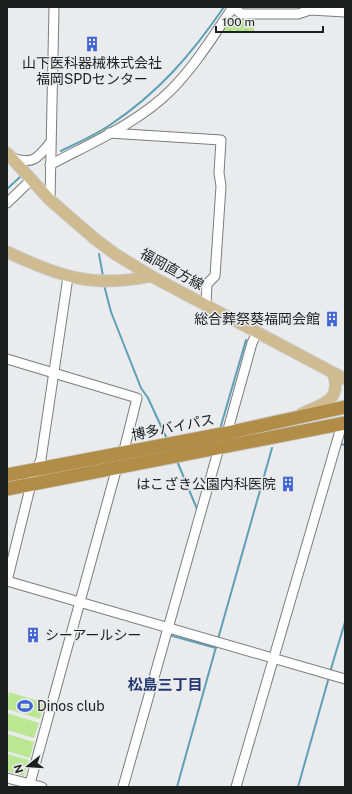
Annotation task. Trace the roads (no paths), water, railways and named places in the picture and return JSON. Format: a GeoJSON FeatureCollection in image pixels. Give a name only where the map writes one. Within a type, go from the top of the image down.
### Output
{"type":"FeatureCollection","features":[{"type":"Feature","properties":{"kind":"highway","name":"博多バイパス"},"geometry":{"type":"LineString","coordinates":[[7,475],[123,454],[345,407]]}},
{"type":"Feature","properties":{"kind":"highway","name":"博多バイパス"},"geometry":{"type":"LineString","coordinates":[[7,489],[343,424]]}},
{"type":"Feature","properties":{"kind":"main road","name":"福岡直方線"},"geometry":{"type":"LineString","coordinates":[[10,156],[50,200],[95,239],[115,254],[151,276],[345,379]]}},
{"type":"Feature","properties":{"kind":"main road"},"geometry":{"type":"LineString","coordinates":[[7,252],[46,270],[68,277],[112,282],[151,276]]}},
{"type":"Feature","properties":{"kind":"main road"},"geometry":{"type":"LineString","coordinates":[[290,419],[330,400],[335,393],[337,384],[334,373]]}},
{"type":"Feature","properties":{"kind":"street"},"geometry":{"type":"LineString","coordinates":[[50,200],[54,7]]}},
{"type":"Feature","properties":{"kind":"street"},"geometry":{"type":"LineString","coordinates":[[50,165],[134,120],[171,90],[205,46],[232,7],[242,14],[298,14],[310,10],[345,12]]}},
{"type":"Feature","properties":{"kind":"street"},"geometry":{"type":"LineString","coordinates":[[109,133],[221,140],[219,173],[221,186],[215,276],[207,284],[206,305]]}},
{"type":"Feature","properties":{"kind":"street"},"geometry":{"type":"LineString","coordinates":[[10,156],[26,162],[36,159],[50,143]]}},
{"type":"Feature","properties":{"kind":"street"},"geometry":{"type":"LineString","coordinates":[[7,203],[32,179]]}},
{"type":"Feature","properties":{"kind":"street"},"geometry":{"type":"LineString","coordinates":[[68,277],[41,459],[31,484],[7,581],[345,679]]}},
{"type":"Feature","properties":{"kind":"street"},"geometry":{"type":"LineString","coordinates":[[226,433],[252,342],[257,333]]}},
{"type":"Feature","properties":{"kind":"street"},"geometry":{"type":"LineString","coordinates":[[7,359],[137,398],[123,454]]}},
{"type":"Feature","properties":{"kind":"street"},"geometry":{"type":"LineString","coordinates":[[236,787],[343,424]]}},
{"type":"Feature","properties":{"kind":"street"},"geometry":{"type":"LineString","coordinates":[[123,787],[167,628],[220,448]]}},
{"type":"Feature","properties":{"kind":"street"},"geometry":{"type":"LineString","coordinates":[[30,785],[117,467]]}},
{"type":"Feature","properties":{"kind":"street"},"geometry":{"type":"LineString","coordinates":[[7,778],[42,787]]}},
{"type":"Feature","properties":{"kind":"waterway"},"geometry":{"type":"LineString","coordinates":[[61,151],[104,129],[143,100],[173,72],[212,25],[224,7]]}},
{"type":"Feature","properties":{"kind":"waterway"},"geometry":{"type":"LineString","coordinates":[[7,189],[20,177]]}},
{"type":"Feature","properties":{"kind":"waterway"},"geometry":{"type":"LineString","coordinates":[[99,254],[103,276]]}},
{"type":"Feature","properties":{"kind":"waterway"},"geometry":{"type":"LineString","coordinates":[[104,285],[111,312],[141,388],[148,398],[167,439]]}},
{"type":"Feature","properties":{"kind":"waterway"},"geometry":{"type":"LineString","coordinates":[[220,429],[246,340]]}},
{"type":"Feature","properties":{"kind":"waterway"},"geometry":{"type":"LineString","coordinates":[[341,444],[345,445]]}},
{"type":"Feature","properties":{"kind":"waterway"},"geometry":{"type":"LineString","coordinates":[[218,639],[272,448]]}},
{"type":"Feature","properties":{"kind":"waterway"},"geometry":{"type":"LineString","coordinates":[[177,461],[197,509]]}},
{"type":"Feature","properties":{"kind":"waterway"},"geometry":{"type":"LineString","coordinates":[[330,672],[345,622]]}},
{"type":"Feature","properties":{"kind":"waterway"},"geometry":{"type":"LineString","coordinates":[[169,635],[216,648]]}},
{"type":"Feature","properties":{"kind":"waterway"},"geometry":{"type":"LineString","coordinates":[[177,787],[216,647]]}},
{"type":"Feature","properties":{"kind":"waterway"},"geometry":{"type":"LineString","coordinates":[[298,787],[329,677]]}},
{"type":"Feature","properties":{"kind":"place","name":"山下医科器械株式会社 福岡SPDセンター"},"geometry":{"type":"Point","coordinates":[92,44]}},
{"type":"Feature","properties":{"kind":"place","name":"総合葬祭葵福岡会館"},"geometry":{"type":"Point","coordinates":[332,319]}},
{"type":"Feature","properties":{"kind":"place","name":"はこざき公園内科医院"},"geometry":{"type":"Point","coordinates":[288,484]}},
{"type":"Feature","properties":{"kind":"place","name":"シーアールシー"},"geometry":{"type":"Point","coordinates":[33,635]}},
{"type":"Feature","properties":{"kind":"place","name":"Dinos club"},"geometry":{"type":"Point","coordinates":[25,706]}},
{"type":"Feature","properties":{"kind":"district","name":"松島三丁目"},"geometry":{"type":"Point","coordinates":[165,684]}}]}
